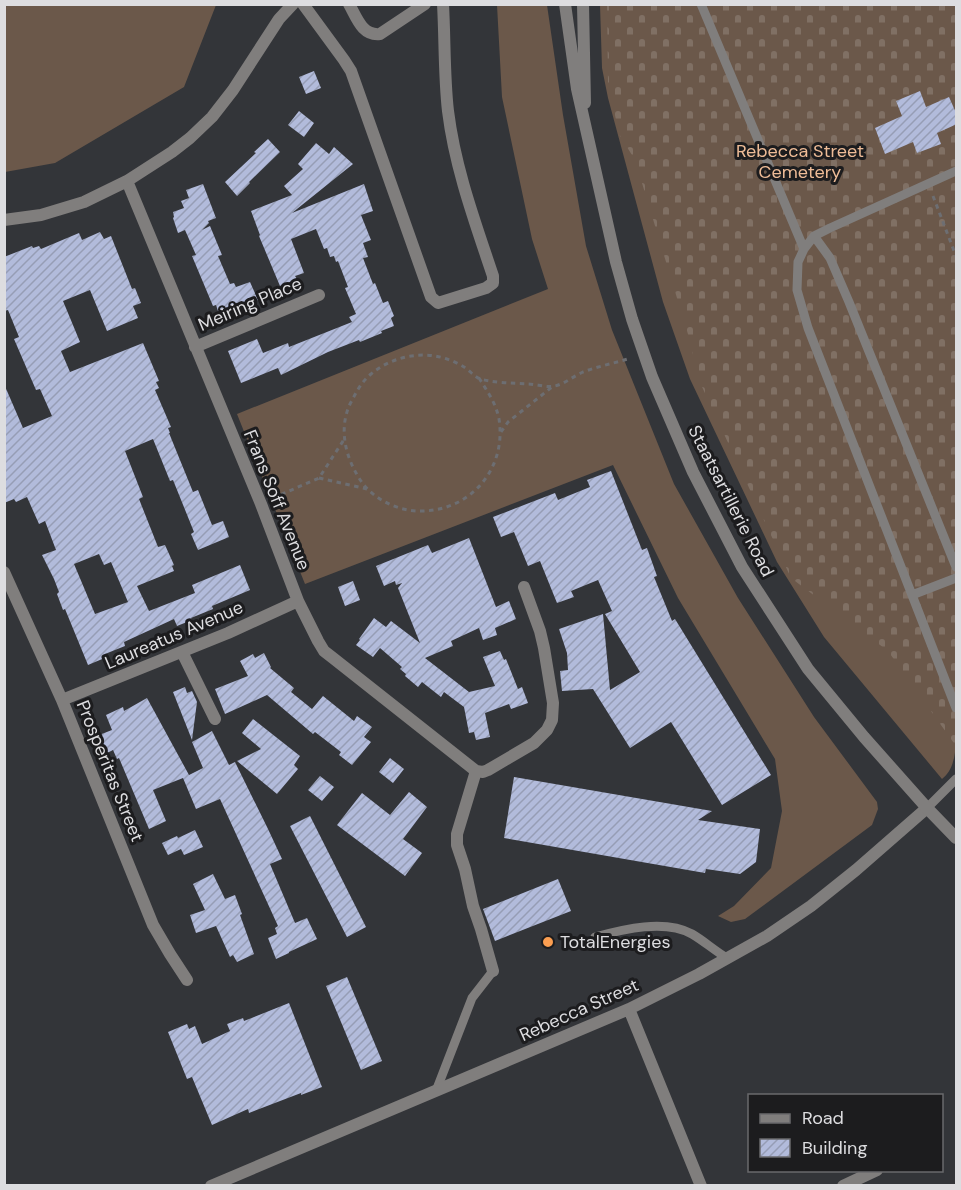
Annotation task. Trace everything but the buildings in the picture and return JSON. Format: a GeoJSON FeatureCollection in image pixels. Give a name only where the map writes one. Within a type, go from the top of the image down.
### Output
{"type":"FeatureCollection","features":[{"type":"Feature","properties":{"kind":"street"},"geometry":{"type":"LineString","coordinates":[[4,220],[41,215],[84,202],[127,181],[172,152],[212,117],[233,90],[279,19],[293,4]]}},
{"type":"Feature","properties":{"kind":"street"},"geometry":{"type":"LineString","coordinates":[[303,4],[351,71],[431,297],[438,303],[486,288],[492,283],[494,276],[470,209],[454,149],[448,110],[443,4]]}},
{"type":"Feature","properties":{"kind":"street"},"geometry":{"type":"LineString","coordinates":[[349,4],[365,31],[372,35],[380,34],[425,4]]}},
{"type":"Feature","properties":{"kind":"street","name":"Staatsartillerie Road"},"geometry":{"type":"LineString","coordinates":[[565,4],[577,89],[616,262],[652,377],[693,472],[742,567],[808,669],[864,737],[957,838]]}},
{"type":"Feature","properties":{"kind":"street","name":"Staatsartillerie Road"},"geometry":{"type":"LineString","coordinates":[[583,4],[585,123]]}},
{"type":"Feature","properties":{"kind":"street","name":"Frans Soff Avenue"},"geometry":{"type":"LineString","coordinates":[[127,181],[261,504],[298,601],[318,641],[324,651],[476,771]]}},
{"type":"Feature","properties":{"kind":"street","name":"Meiring Place"},"geometry":{"type":"LineString","coordinates":[[195,347],[319,295]]}},
{"type":"Feature","properties":{"kind":"street","name":"Prosperitas Street"},"geometry":{"type":"LineString","coordinates":[[4,572],[63,700],[153,925],[187,980]]}},
{"type":"Feature","properties":{"kind":"street"},"geometry":{"type":"LineString","coordinates":[[493,971],[472,906],[465,869],[457,844],[457,834],[476,771],[488,770],[534,743],[547,730],[552,720],[553,703],[544,648],[524,587]]}},
{"type":"Feature","properties":{"kind":"street","name":"Laureatus Avenue"},"geometry":{"type":"LineString","coordinates":[[63,700],[228,633],[298,601]]}},
{"type":"Feature","properties":{"kind":"street"},"geometry":{"type":"LineString","coordinates":[[182,652],[215,719]]}},
{"type":"Feature","properties":{"kind":"street","name":"Rebecca Street"},"geometry":{"type":"LineString","coordinates":[[211,1185],[629,1009],[727,958],[767,936],[811,906],[927,808]]}},
{"type":"Feature","properties":{"kind":"street"},"geometry":{"type":"LineString","coordinates":[[629,1009],[701,1185]]}},
{"type":"Feature","properties":{"kind":"street"},"geometry":{"type":"LineString","coordinates":[[843,1185],[872,1172]]}},
{"type":"Feature","properties":{"kind":"lane"},"geometry":{"type":"LineString","coordinates":[[701,4],[804,249]]}},
{"type":"Feature","properties":{"kind":"lane"},"geometry":{"type":"LineString","coordinates":[[957,171],[814,236],[798,262],[797,290],[808,328],[957,708]]}},
{"type":"Feature","properties":{"kind":"lane"},"geometry":{"type":"LineString","coordinates":[[814,236],[830,258],[842,285],[957,567]]}},
{"type":"Feature","properties":{"kind":"lane"},"geometry":{"type":"LineString","coordinates":[[912,595],[957,578]]}},
{"type":"Feature","properties":{"kind":"lane"},"geometry":{"type":"LineString","coordinates":[[927,808],[957,779]]}},
{"type":"Feature","properties":{"kind":"lane"},"geometry":{"type":"LineString","coordinates":[[595,937],[626,928],[665,926],[690,933],[727,958]]}},
{"type":"Feature","properties":{"kind":"lane"},"geometry":{"type":"LineString","coordinates":[[436,1090],[472,998],[493,971]]}},
{"type":"Feature","properties":{"kind":"path"},"geometry":{"type":"LineString","coordinates":[[927,183],[957,256]]}},
{"type":"Feature","properties":{"kind":"path"},"geometry":{"type":"LineString","coordinates":[[426,355],[446,359],[464,367],[479,378],[492,397],[500,433],[497,457],[488,476],[475,492],[458,503],[438,510],[418,512],[397,508],[379,498],[364,485],[352,468],[346,449],[344,428],[348,409],[357,390],[370,375],[387,363],[406,357],[426,355]]}},
{"type":"Feature","properties":{"kind":"path"},"geometry":{"type":"LineString","coordinates":[[500,433],[508,422],[554,386],[583,372],[631,358]]}},
{"type":"Feature","properties":{"kind":"path"},"geometry":{"type":"LineString","coordinates":[[479,378],[507,383],[554,386]]}},
{"type":"Feature","properties":{"kind":"path"},"geometry":{"type":"LineString","coordinates":[[261,504],[319,478],[345,438]]}},
{"type":"Feature","properties":{"kind":"path"},"geometry":{"type":"LineString","coordinates":[[319,478],[368,489]]}},
{"type":"Feature","properties":{"kind":"green space"},"geometry":{"type":"Polygon","coordinates":[[[5,4],[216,5],[184,87],[55,163],[5,172],[5,4]]]}},
{"type":"Feature","properties":{"kind":"green space"},"geometry":{"type":"Polygon","coordinates":[[[497,5],[547,5],[586,246],[612,330],[674,484],[738,598],[814,717],[877,802],[878,809],[872,825],[745,919],[731,922],[718,916],[734,906],[771,868],[782,811],[775,759],[678,598],[613,465],[305,584],[237,414],[548,289],[532,239],[502,97],[497,5]]]}},
{"type":"Feature","properties":{"kind":"green space"},"geometry":{"type":"Polygon","coordinates":[[[600,5],[663,5],[956,737],[952,766],[942,779],[824,637],[777,562],[690,379],[663,302],[608,98],[602,68],[600,5]]]}},
{"type":"Feature","properties":{"kind":"green space","name":"Rebecca Street Cemetery"},"geometry":{"type":"Polygon","coordinates":[[[607,5],[956,5],[956,746],[888,651],[791,578],[697,376],[691,344],[635,160],[619,134],[608,82],[607,5]]]}},
{"type":"Feature","properties":{"kind":"place","name":"TotalEnergies"},"geometry":{"type":"Point","coordinates":[548,942]}}]}
